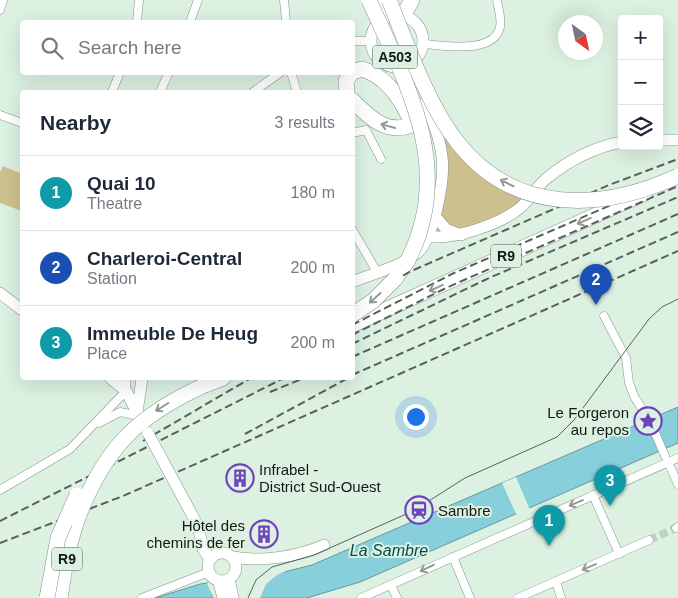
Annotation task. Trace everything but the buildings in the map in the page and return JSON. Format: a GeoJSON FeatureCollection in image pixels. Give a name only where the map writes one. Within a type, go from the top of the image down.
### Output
{"type":"FeatureCollection","features":[{"type":"Feature","properties":{"kind":"highway"},"geometry":{"type":"LineString","coordinates":[[361,0],[379,23]]}},
{"type":"Feature","properties":{"kind":"highway","name":"A503"},"geometry":{"type":"LineString","coordinates":[[369,0],[413,99],[422,127],[420,135]]}},
{"type":"Feature","properties":{"kind":"highway"},"geometry":{"type":"LineString","coordinates":[[379,0],[398,16],[412,0]]}},
{"type":"Feature","properties":{"kind":"highway","name":"A503"},"geometry":{"type":"LineString","coordinates":[[389,0],[430,109]]}},
{"type":"Feature","properties":{"kind":"highway"},"geometry":{"type":"LineString","coordinates":[[355,71],[362,69],[372,73],[394,92],[420,135],[428,177],[427,200],[418,239],[408,260],[395,278],[373,301],[355,313]]}},
{"type":"Feature","properties":{"kind":"highway"},"geometry":{"type":"LineString","coordinates":[[347,90],[346,81],[350,75]]}},
{"type":"Feature","properties":{"kind":"highway"},"geometry":{"type":"LineString","coordinates":[[355,103],[378,124],[394,129],[416,123],[430,109],[476,162],[503,181],[530,193],[564,201],[599,200],[628,195],[659,184]]}},
{"type":"Feature","properties":{"kind":"highway","name":"R9"},"geometry":{"type":"LineString","coordinates":[[355,324],[619,205],[678,176]]}},
{"type":"Feature","properties":{"kind":"highway","name":"R9"},"geometry":{"type":"LineString","coordinates":[[60,598],[74,526],[88,493],[109,456],[125,436],[162,406],[219,380]]}},
{"type":"Feature","properties":{"kind":"highway"},"geometry":{"type":"LineString","coordinates":[[47,598],[62,526],[82,485],[98,463],[109,456]]}},
{"type":"Feature","properties":{"kind":"main road"},"geometry":{"type":"LineString","coordinates":[[355,281],[416,254],[429,236],[435,216],[443,174],[440,142],[414,74],[414,61],[423,44],[420,29],[416,23],[398,16],[379,23],[371,41],[372,48],[380,61],[387,65],[402,66],[414,61]]}},
{"type":"Feature","properties":{"kind":"main road"},"geometry":{"type":"LineString","coordinates":[[402,66],[409,74],[430,109],[440,185]]}},
{"type":"Feature","properties":{"kind":"main road"},"geometry":{"type":"LineString","coordinates":[[663,140],[678,140]]}},
{"type":"Feature","properties":{"kind":"main road"},"geometry":{"type":"LineString","coordinates":[[429,236],[439,238],[462,235],[520,208],[546,179],[574,160],[612,143],[618,142]]}},
{"type":"Feature","properties":{"kind":"main road"},"geometry":{"type":"LineString","coordinates":[[435,216],[446,229],[462,235]]}},
{"type":"Feature","properties":{"kind":"main road"},"geometry":{"type":"LineString","coordinates":[[0,293],[20,308]]}},
{"type":"Feature","properties":{"kind":"main road"},"geometry":{"type":"LineString","coordinates":[[112,380],[126,391],[214,556],[233,598]]}},
{"type":"Feature","properties":{"kind":"main road"},"geometry":{"type":"LineString","coordinates":[[126,391],[140,380]]}},
{"type":"Feature","properties":{"kind":"main road"},"geometry":{"type":"LineString","coordinates":[[138,414],[142,380]]}},
{"type":"Feature","properties":{"kind":"main road"},"geometry":{"type":"LineString","coordinates":[[214,556],[224,552],[233,557],[254,559],[300,553],[324,545]]}},
{"type":"Feature","properties":{"kind":"main road"},"geometry":{"type":"LineString","coordinates":[[224,598],[223,576],[233,557]]}},
{"type":"Feature","properties":{"kind":"main road"},"geometry":{"type":"LineString","coordinates":[[223,576],[254,559]]}},
{"type":"Feature","properties":{"kind":"street"},"geometry":{"type":"LineString","coordinates":[[0,10],[3,0]]}},
{"type":"Feature","properties":{"kind":"street"},"geometry":{"type":"LineString","coordinates":[[136,20],[139,0]]}},
{"type":"Feature","properties":{"kind":"street"},"geometry":{"type":"LineString","coordinates":[[191,20],[198,0]]}},
{"type":"Feature","properties":{"kind":"street"},"geometry":{"type":"LineString","coordinates":[[284,0],[286,20]]}},
{"type":"Feature","properties":{"kind":"street"},"geometry":{"type":"LineString","coordinates":[[423,44],[462,46],[488,42],[497,34],[501,26],[497,0]]}},
{"type":"Feature","properties":{"kind":"street"},"geometry":{"type":"LineString","coordinates":[[355,41],[371,41]]}},
{"type":"Feature","properties":{"kind":"street"},"geometry":{"type":"LineString","coordinates":[[113,90],[119,75]]}},
{"type":"Feature","properties":{"kind":"street"},"geometry":{"type":"LineString","coordinates":[[161,90],[168,75]]}},
{"type":"Feature","properties":{"kind":"street"},"geometry":{"type":"LineString","coordinates":[[256,90],[277,75]]}},
{"type":"Feature","properties":{"kind":"street"},"geometry":{"type":"LineString","coordinates":[[292,75],[296,90]]}},
{"type":"Feature","properties":{"kind":"street"},"geometry":{"type":"LineString","coordinates":[[0,114],[20,122]]}},
{"type":"Feature","properties":{"kind":"street"},"geometry":{"type":"LineString","coordinates":[[355,132],[366,130],[381,159]]}},
{"type":"Feature","properties":{"kind":"street"},"geometry":{"type":"LineString","coordinates":[[355,234],[377,272]]}},
{"type":"Feature","properties":{"kind":"street"},"geometry":{"type":"LineString","coordinates":[[604,316],[626,358],[629,383],[635,398],[649,419],[678,484]]}},
{"type":"Feature","properties":{"kind":"street"},"geometry":{"type":"LineString","coordinates":[[0,490],[70,449],[126,391],[126,380]]}},
{"type":"Feature","properties":{"kind":"street"},"geometry":{"type":"LineString","coordinates":[[85,433],[120,412],[138,414]]}},
{"type":"Feature","properties":{"kind":"street"},"geometry":{"type":"LineString","coordinates":[[361,598],[667,460],[678,458]]}},
{"type":"Feature","properties":{"kind":"street"},"geometry":{"type":"LineString","coordinates":[[593,495],[619,554]]}},
{"type":"Feature","properties":{"kind":"street"},"geometry":{"type":"LineString","coordinates":[[518,598],[649,540]]}},
{"type":"Feature","properties":{"kind":"street"},"geometry":{"type":"LineString","coordinates":[[453,557],[470,598]]}},
{"type":"Feature","properties":{"kind":"street"},"geometry":{"type":"LineString","coordinates":[[142,598],[223,576]]}},
{"type":"Feature","properties":{"kind":"street"},"geometry":{"type":"LineString","coordinates":[[556,581],[561,598]]}},
{"type":"Feature","properties":{"kind":"street"},"geometry":{"type":"LineString","coordinates":[[391,585],[397,598]]}},
{"type":"Feature","properties":{"kind":"shaded area"},"geometry":{"type":"Polygon","coordinates":[[[442,136],[447,136],[525,197],[513,209],[465,230],[433,233],[442,136]]]}},
{"type":"Feature","properties":{"kind":"shaded area"},"geometry":{"type":"Polygon","coordinates":[[[3,166],[20,173],[20,210],[0,203],[0,172],[3,166]]]}},
{"type":"Feature","properties":{"kind":"water","name":"La Sambre"},"geometry":{"type":"Polygon","coordinates":[[[678,407],[678,443],[360,582],[307,598],[155,598],[200,584],[284,572],[312,565],[678,407]]]}},
{"type":"Feature","properties":{"kind":"pier"},"geometry":{"type":"Polygon","coordinates":[[[516,477],[530,510],[517,516],[502,483],[516,477]]]}},
{"type":"Feature","properties":{"kind":"pier"},"geometry":{"type":"Polygon","coordinates":[[[285,569],[286,571],[277,575],[266,584],[260,598],[214,598],[207,584],[210,580],[285,569]]]}},
{"type":"Feature","properties":{"kind":"tunnel"},"geometry":{"type":"LineString","coordinates":[[649,540],[676,528]]}},
{"type":"Feature","properties":{"kind":"tram line"},"geometry":{"type":"LineString","coordinates":[[248,598],[256,580],[272,567],[314,555],[413,511],[465,478],[557,437],[574,420],[649,319],[662,307],[678,299]]}},
{"type":"Feature","properties":{"kind":"railway"},"geometry":{"type":"LineString","coordinates":[[355,305],[409,272],[609,185],[678,159]]}},
{"type":"Feature","properties":{"kind":"railway"},"geometry":{"type":"LineString","coordinates":[[355,323],[454,273],[678,176]]}},
{"type":"Feature","properties":{"kind":"railway"},"geometry":{"type":"LineString","coordinates":[[355,334],[446,288],[678,186]]}},
{"type":"Feature","properties":{"kind":"railway"},"geometry":{"type":"LineString","coordinates":[[355,343],[489,278],[678,197]]}},
{"type":"Feature","properties":{"kind":"railway"},"geometry":{"type":"LineString","coordinates":[[355,356],[678,214]]}},
{"type":"Feature","properties":{"kind":"railway"},"geometry":{"type":"LineString","coordinates":[[355,374],[678,232]]}},
{"type":"Feature","properties":{"kind":"railway"},"geometry":{"type":"LineString","coordinates":[[0,543],[123,496],[678,251]]}},
{"type":"Feature","properties":{"kind":"railway"},"geometry":{"type":"LineString","coordinates":[[143,441],[248,380]]}},
{"type":"Feature","properties":{"kind":"railway"},"geometry":{"type":"LineString","coordinates":[[0,521],[280,380]]}},
{"type":"Feature","properties":{"kind":"railway"},"geometry":{"type":"LineString","coordinates":[[270,392],[299,380]]}},
{"type":"Feature","properties":{"kind":"railway"},"geometry":{"type":"LineString","coordinates":[[245,434],[344,380]]}},
{"type":"Feature","properties":{"kind":"place","name":"Charleroi-Central"},"geometry":{"type":"Point","coordinates":[596,305]}},
{"type":"Feature","properties":{"kind":"place","name":"Le Forgeron au repos"},"geometry":{"type":"Point","coordinates":[648,421]}},
{"type":"Feature","properties":{"kind":"place","name":"Infrabel - District Sud-Ouest"},"geometry":{"type":"Point","coordinates":[240,478]}},
{"type":"Feature","properties":{"kind":"place","name":"Immeuble De Heug"},"geometry":{"type":"Point","coordinates":[610,506]}},
{"type":"Feature","properties":{"kind":"place","name":"Sambre"},"geometry":{"type":"Point","coordinates":[419,510]}},
{"type":"Feature","properties":{"kind":"place","name":"Hôtel des chemins de fer"},"geometry":{"type":"Point","coordinates":[264,534]}},
{"type":"Feature","properties":{"kind":"place","name":"Quai 10"},"geometry":{"type":"Point","coordinates":[549,546]}}]}
